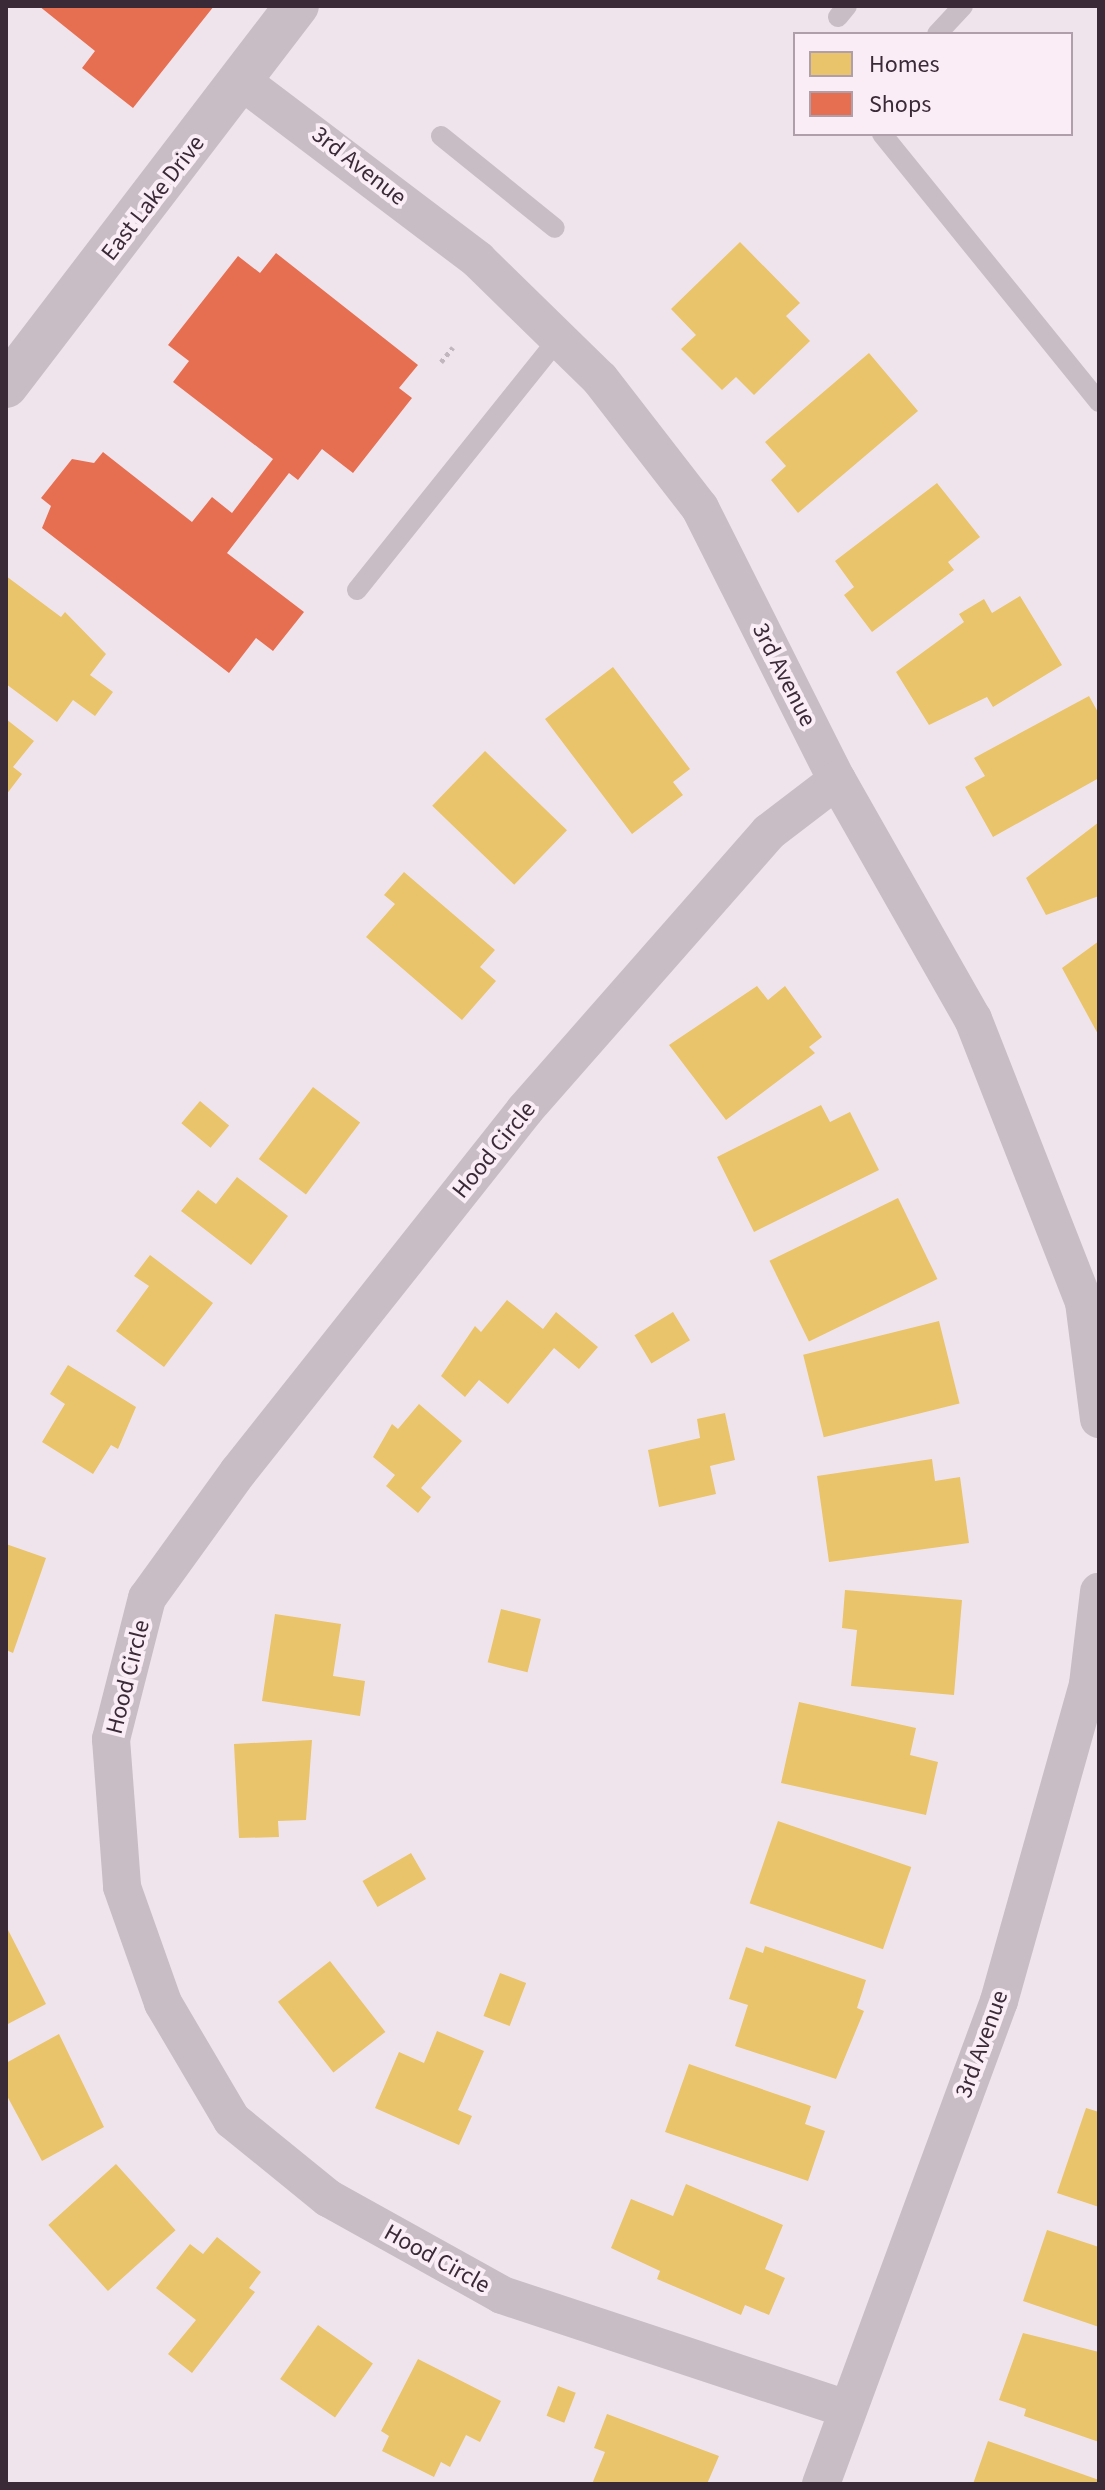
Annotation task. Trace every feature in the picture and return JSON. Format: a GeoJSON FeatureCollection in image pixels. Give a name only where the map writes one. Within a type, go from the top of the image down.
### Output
{"type":"FeatureCollection","features":[{"type":"Feature","properties":{"kind":"street","name":"East Lake Drive"},"geometry":{"type":"LineString","coordinates":[[6,386],[243,82],[297,6]]}},
{"type":"Feature","properties":{"kind":"street","name":"3rd Avenue"},"geometry":{"type":"LineString","coordinates":[[243,82],[478,260],[559,338],[700,508],[837,780],[973,1019],[1084,1302],[1099,1419]]}},
{"type":"Feature","properties":{"kind":"street","name":"Hood Circle"},"geometry":{"type":"LineString","coordinates":[[837,780],[769,832],[525,1110],[238,1472],[147,1598],[111,1739],[122,1887],[163,2003],[232,2120],[328,2198],[502,2295],[844,2408]]}},
{"type":"Feature","properties":{"kind":"street","name":"3rd Avenue"},"geometry":{"type":"LineString","coordinates":[[821,2484],[844,2408],[999,2001],[1088,1684],[1099,1592]]}},
{"type":"Feature","properties":{"kind":"lane"},"geometry":{"type":"LineString","coordinates":[[939,32],[963,6]]}},
{"type":"Feature","properties":{"kind":"lane"},"geometry":{"type":"LineString","coordinates":[[441,136],[555,228]]}},
{"type":"Feature","properties":{"kind":"lane"},"geometry":{"type":"LineString","coordinates":[[884,136],[1099,402]]}},
{"type":"Feature","properties":{"kind":"lane"},"geometry":{"type":"LineString","coordinates":[[357,590],[559,338]]}},
{"type":"Feature","properties":{"kind":"path"},"geometry":{"type":"LineString","coordinates":[[441,362],[453,347]]}},
{"type":"Feature","properties":{"kind":"building: Homes"},"geometry":{"type":"Polygon","coordinates":[[[740,242],[800,303],[786,316],[810,341],[754,395],[736,377],[722,390],[681,349],[696,335],[671,309],[740,242]]]}},
{"type":"Feature","properties":{"kind":"building: Homes"},"geometry":{"type":"Polygon","coordinates":[[[869,353],[918,411],[798,513],[771,480],[786,466],[765,442],[869,353]]]}},
{"type":"Feature","properties":{"kind":"building: Homes"},"geometry":{"type":"Polygon","coordinates":[[[937,483],[980,537],[948,562],[954,570],[872,632],[844,595],[854,587],[835,561],[937,483]]]}},
{"type":"Feature","properties":{"kind":"building: Homes"},"geometry":{"type":"Polygon","coordinates":[[[6,576],[61,617],[65,612],[106,654],[90,675],[113,692],[95,716],[73,700],[57,722],[6,684],[6,576]]]}},
{"type":"Feature","properties":{"kind":"building: Homes"},"geometry":{"type":"Polygon","coordinates":[[[1020,596],[1062,665],[993,707],[987,697],[929,725],[896,672],[964,622],[959,614],[984,599],[992,613],[1020,596]]]}},
{"type":"Feature","properties":{"kind":"building: Homes"},"geometry":{"type":"Polygon","coordinates":[[[613,667],[690,769],[673,782],[683,795],[632,834],[545,719],[613,667]]]}},
{"type":"Feature","properties":{"kind":"building: Homes"},"geometry":{"type":"Polygon","coordinates":[[[1089,696],[1099,714],[1099,778],[993,837],[965,787],[985,776],[974,758],[1089,696]]]}},
{"type":"Feature","properties":{"kind":"building: Homes"},"geometry":{"type":"Polygon","coordinates":[[[6,719],[34,741],[13,767],[22,774],[6,795],[6,719]]]}},
{"type":"Feature","properties":{"kind":"building: Homes"},"geometry":{"type":"Polygon","coordinates":[[[485,751],[567,830],[514,885],[432,806],[485,751]]]}},
{"type":"Feature","properties":{"kind":"building: Homes"},"geometry":{"type":"Polygon","coordinates":[[[1099,822],[1099,896],[1046,915],[1026,878],[1099,822]]]}},
{"type":"Feature","properties":{"kind":"building: Homes"},"geometry":{"type":"Polygon","coordinates":[[[404,872],[495,950],[480,967],[496,981],[462,1020],[366,937],[395,904],[384,895],[404,872]]]}},
{"type":"Feature","properties":{"kind":"building: Homes"},"geometry":{"type":"Polygon","coordinates":[[[1099,941],[1099,1036],[1062,968],[1099,941]]]}},
{"type":"Feature","properties":{"kind":"building: Homes"},"geometry":{"type":"Polygon","coordinates":[[[757,986],[768,1000],[785,986],[822,1037],[809,1047],[815,1053],[726,1120],[669,1045],[757,986]]]}},
{"type":"Feature","properties":{"kind":"building: Homes"},"geometry":{"type":"Polygon","coordinates":[[[313,1087],[360,1123],[306,1194],[259,1159],[313,1087]]]}},
{"type":"Feature","properties":{"kind":"building: Homes"},"geometry":{"type":"Polygon","coordinates":[[[200,1101],[229,1125],[210,1148],[181,1123],[200,1101]]]}},
{"type":"Feature","properties":{"kind":"building: Homes"},"geometry":{"type":"Polygon","coordinates":[[[821,1105],[830,1122],[850,1112],[879,1170],[754,1232],[717,1157],[821,1105]]]}},
{"type":"Feature","properties":{"kind":"building: Homes"},"geometry":{"type":"Polygon","coordinates":[[[237,1177],[288,1216],[251,1265],[181,1211],[198,1190],[216,1204],[237,1177]]]}},
{"type":"Feature","properties":{"kind":"building: Homes"},"geometry":{"type":"Polygon","coordinates":[[[898,1198],[937,1279],[809,1342],[769,1261],[898,1198]]]}},
{"type":"Feature","properties":{"kind":"building: Homes"},"geometry":{"type":"Polygon","coordinates":[[[150,1255],[213,1303],[164,1367],[116,1331],[149,1286],[134,1276],[150,1255]]]}},
{"type":"Feature","properties":{"kind":"building: Homes"},"geometry":{"type":"Polygon","coordinates":[[[507,1300],[543,1329],[556,1312],[598,1347],[579,1369],[554,1348],[508,1404],[479,1380],[465,1397],[441,1376],[475,1326],[481,1332],[507,1300]]]}},
{"type":"Feature","properties":{"kind":"building: Homes"},"geometry":{"type":"Polygon","coordinates":[[[673,1312],[690,1340],[651,1363],[634,1335],[673,1312]]]}},
{"type":"Feature","properties":{"kind":"building: Homes"},"geometry":{"type":"Polygon","coordinates":[[[939,1321],[960,1403],[824,1437],[803,1355],[939,1321]]]}},
{"type":"Feature","properties":{"kind":"building: Homes"},"geometry":{"type":"Polygon","coordinates":[[[68,1365],[136,1407],[118,1449],[111,1445],[93,1474],[42,1442],[65,1404],[50,1394],[68,1365]]]}},
{"type":"Feature","properties":{"kind":"building: Homes"},"geometry":{"type":"Polygon","coordinates":[[[419,1404],[462,1441],[421,1488],[431,1497],[418,1513],[386,1486],[395,1475],[373,1457],[392,1424],[398,1429],[419,1404]]]}},
{"type":"Feature","properties":{"kind":"building: Homes"},"geometry":{"type":"Polygon","coordinates":[[[725,1413],[735,1460],[710,1466],[716,1494],[659,1507],[648,1450],[700,1438],[697,1419],[725,1413]]]}},
{"type":"Feature","properties":{"kind":"building: Homes"},"geometry":{"type":"Polygon","coordinates":[[[932,1459],[935,1481],[960,1477],[969,1543],[829,1562],[817,1476],[932,1459]]]}},
{"type":"Feature","properties":{"kind":"building: Homes"},"geometry":{"type":"Polygon","coordinates":[[[6,1544],[46,1558],[13,1653],[6,1650],[6,1544]]]}},
{"type":"Feature","properties":{"kind":"building: Homes"},"geometry":{"type":"Polygon","coordinates":[[[845,1590],[962,1600],[954,1695],[851,1686],[857,1630],[842,1628],[845,1590]]]}},
{"type":"Feature","properties":{"kind":"building: Homes"},"geometry":{"type":"Polygon","coordinates":[[[501,1609],[541,1619],[527,1672],[488,1662],[501,1609]]]}},
{"type":"Feature","properties":{"kind":"building: Homes"},"geometry":{"type":"Polygon","coordinates":[[[275,1614],[341,1624],[333,1676],[365,1681],[360,1716],[262,1701],[275,1614]]]}},
{"type":"Feature","properties":{"kind":"building: Homes"},"geometry":{"type":"Polygon","coordinates":[[[799,1702],[916,1728],[910,1755],[938,1762],[926,1815],[781,1783],[799,1702]]]}},
{"type":"Feature","properties":{"kind":"building: Homes"},"geometry":{"type":"Polygon","coordinates":[[[312,1740],[306,1820],[278,1821],[279,1837],[239,1838],[234,1744],[312,1740]]]}},
{"type":"Feature","properties":{"kind":"building: Homes"},"geometry":{"type":"Polygon","coordinates":[[[778,1821],[911,1867],[883,1949],[750,1903],[778,1821]]]}},
{"type":"Feature","properties":{"kind":"building: Homes"},"geometry":{"type":"Polygon","coordinates":[[[411,1853],[426,1879],[378,1907],[363,1881],[411,1853]]]}},
{"type":"Feature","properties":{"kind":"building: Homes"},"geometry":{"type":"Polygon","coordinates":[[[6,1926],[46,2004],[6,2025],[6,1926]]]}},
{"type":"Feature","properties":{"kind":"building: Homes"},"geometry":{"type":"Polygon","coordinates":[[[765,1946],[866,1980],[857,2008],[864,2011],[836,2079],[735,2046],[748,2005],[729,1999],[746,1947],[763,1953],[765,1946]]]}},
{"type":"Feature","properties":{"kind":"building: Homes"},"geometry":{"type":"Polygon","coordinates":[[[330,1961],[385,2032],[333,2073],[278,2002],[330,1961]]]}},
{"type":"Feature","properties":{"kind":"building: Homes"},"geometry":{"type":"Polygon","coordinates":[[[500,1973],[526,1983],[510,2026],[484,2016],[500,1973]]]}},
{"type":"Feature","properties":{"kind":"building: Homes"},"geometry":{"type":"Polygon","coordinates":[[[437,2031],[484,2051],[458,2110],[472,2116],[459,2145],[375,2108],[399,2052],[424,2063],[437,2031]]]}},
{"type":"Feature","properties":{"kind":"building: Homes"},"geometry":{"type":"Polygon","coordinates":[[[59,2034],[104,2127],[42,2161],[6,2094],[6,2063],[59,2034]]]}},
{"type":"Feature","properties":{"kind":"building: Homes"},"geometry":{"type":"Polygon","coordinates":[[[689,2064],[811,2106],[805,2124],[825,2131],[808,2181],[665,2132],[689,2064]]]}},
{"type":"Feature","properties":{"kind":"building: Homes"},"geometry":{"type":"Polygon","coordinates":[[[1086,2108],[1099,2112],[1099,2207],[1057,2193],[1086,2108]]]}},
{"type":"Feature","properties":{"kind":"building: Homes"},"geometry":{"type":"Polygon","coordinates":[[[116,2164],[176,2230],[108,2291],[48,2225],[116,2164]]]}},
{"type":"Feature","properties":{"kind":"building: Homes"},"geometry":{"type":"Polygon","coordinates":[[[686,2184],[783,2225],[765,2269],[785,2278],[769,2315],[745,2305],[741,2315],[657,2279],[660,2271],[611,2248],[631,2199],[673,2216],[686,2184]]]}},
{"type":"Feature","properties":{"kind":"building: Homes"},"geometry":{"type":"Polygon","coordinates":[[[1047,2230],[1099,2247],[1099,2327],[1023,2301],[1047,2230]]]}},
{"type":"Feature","properties":{"kind":"building: Homes"},"geometry":{"type":"Polygon","coordinates":[[[217,2237],[261,2272],[249,2288],[255,2292],[192,2373],[168,2354],[196,2320],[156,2288],[190,2244],[203,2254],[217,2237]]]}},
{"type":"Feature","properties":{"kind":"building: Homes"},"geometry":{"type":"Polygon","coordinates":[[[318,2325],[373,2363],[335,2417],[280,2379],[318,2325]]]}},
{"type":"Feature","properties":{"kind":"building: Homes"},"geometry":{"type":"Polygon","coordinates":[[[1023,2333],[1099,2352],[1099,2442],[1024,2416],[1026,2409],[999,2400],[1023,2333]]]}},
{"type":"Feature","properties":{"kind":"building: Homes"},"geometry":{"type":"Polygon","coordinates":[[[418,2359],[501,2401],[480,2442],[466,2435],[450,2467],[441,2462],[434,2477],[382,2451],[389,2436],[381,2431],[418,2359]]]}},
{"type":"Feature","properties":{"kind":"building: Homes"},"geometry":{"type":"Polygon","coordinates":[[[558,2386],[576,2393],[564,2423],[547,2416],[558,2386]]]}},
{"type":"Feature","properties":{"kind":"building: Homes"},"geometry":{"type":"Polygon","coordinates":[[[607,2414],[719,2456],[707,2484],[592,2484],[605,2452],[594,2448],[607,2414]]]}},
{"type":"Feature","properties":{"kind":"building: Homes"},"geometry":{"type":"Polygon","coordinates":[[[988,2441],[1099,2480],[1099,2484],[973,2484],[988,2441]]]}},
{"type":"Feature","properties":{"kind":"building: Shops"},"geometry":{"type":"Polygon","coordinates":[[[39,6],[214,6],[133,108],[82,68],[95,51],[39,6]]]}},
{"type":"Feature","properties":{"kind":"building: Shops"},"geometry":{"type":"Polygon","coordinates":[[[276,253],[418,365],[399,388],[412,398],[353,473],[322,449],[298,480],[289,473],[227,553],[304,612],[273,651],[256,638],[229,673],[42,528],[51,506],[41,498],[72,459],[94,463],[103,452],[192,522],[212,497],[232,513],[273,459],[173,382],[189,361],[168,345],[238,256],[260,273],[276,253]]]}}]}
